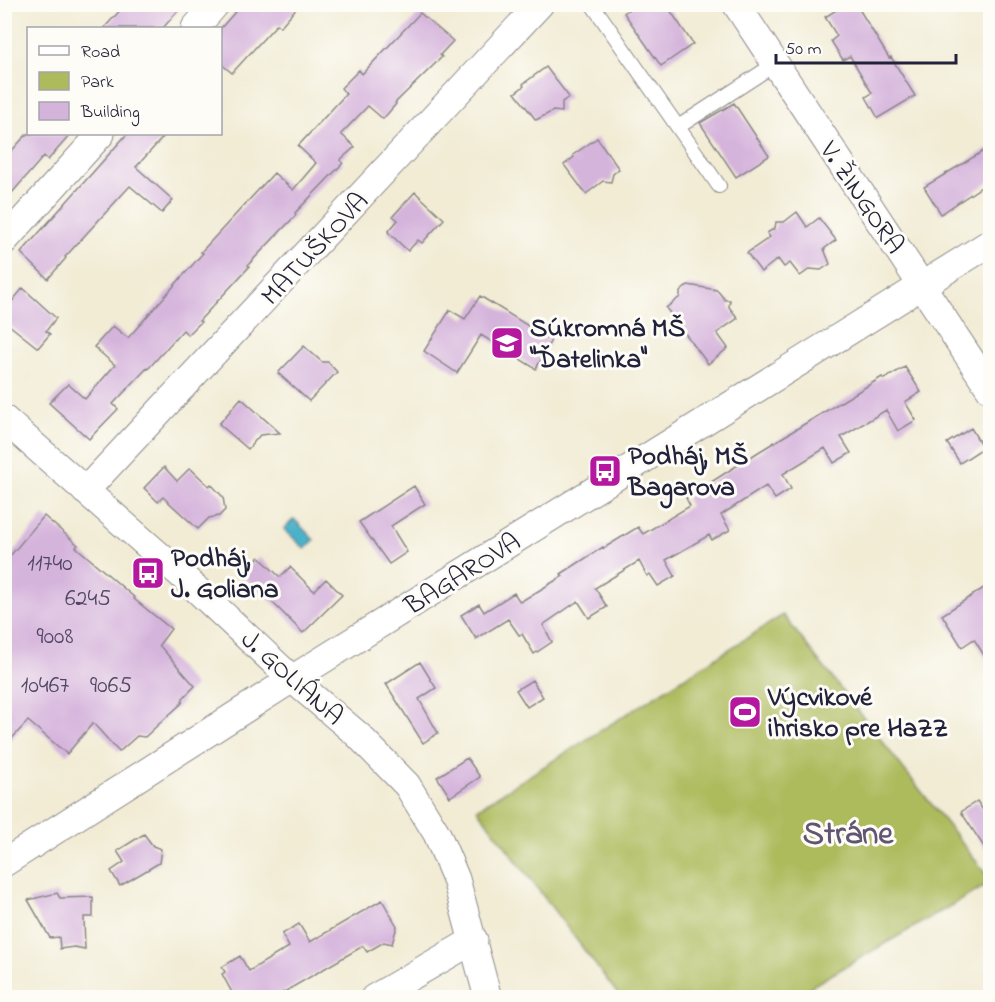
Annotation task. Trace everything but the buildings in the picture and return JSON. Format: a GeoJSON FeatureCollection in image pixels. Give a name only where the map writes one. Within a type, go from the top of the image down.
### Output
{"type":"FeatureCollection","features":[{"type":"Feature","properties":{"kind":"street"},"geometry":{"type":"LineString","coordinates":[[196,27],[216,4]]}},
{"type":"Feature","properties":{"kind":"street","name":"MATUŠKOVA"},"geometry":{"type":"LineString","coordinates":[[85,491],[540,4]]}},
{"type":"Feature","properties":{"kind":"street","name":"V. ŽINGORA"},"geometry":{"type":"LineString","coordinates":[[736,4],[990,389]]}},
{"type":"Feature","properties":{"kind":"street"},"geometry":{"type":"LineString","coordinates":[[4,241],[99,135]]}},
{"type":"Feature","properties":{"kind":"street","name":"BAGAROVA"},"geometry":{"type":"LineString","coordinates":[[4,863],[292,679],[990,243]]}},
{"type":"Feature","properties":{"kind":"street","name":"J. GOLIÁNA"},"geometry":{"type":"LineString","coordinates":[[4,418],[177,572],[292,679],[358,735],[407,785],[437,834],[456,879],[488,998]]}},
{"type":"Feature","properties":{"kind":"street"},"geometry":{"type":"LineString","coordinates":[[374,998],[474,940]]}},
{"type":"Feature","properties":{"kind":"lane"},"geometry":{"type":"LineString","coordinates":[[592,4],[719,186]]}},
{"type":"Feature","properties":{"kind":"lane"},"geometry":{"type":"LineString","coordinates":[[678,127],[775,64]]}},
{"type":"Feature","properties":{"kind":"green space","name":"Výcvikové ihrisko pre HaZZ"},"geometry":{"type":"Polygon","coordinates":[[[783,615],[990,879],[990,883],[793,997],[620,997],[477,809],[783,615]]]}},
{"type":"Feature","properties":{"kind":"water"},"geometry":{"type":"Polygon","coordinates":[[[294,519],[314,540],[305,549],[284,529],[294,519]]]}},
{"type":"Feature","properties":{"kind":"place","name":"Súkromná MŠ \"Ďatelinka\""},"geometry":{"type":"Point","coordinates":[507,343]}},
{"type":"Feature","properties":{"kind":"place","name":"Podháj, MŠ Bagarova"},"geometry":{"type":"Point","coordinates":[605,471]}},
{"type":"Feature","properties":{"kind":"place","name":"Podháj, J. Goliana"},"geometry":{"type":"Point","coordinates":[148,573]}},
{"type":"Feature","properties":{"kind":"place","name":"Výcvikové ihrisko pre HaZZ"},"geometry":{"type":"Point","coordinates":[745,712]}},
{"type":"Feature","properties":{"kind":"district","name":"Stráne"},"geometry":{"type":"Point","coordinates":[848,831]}}]}
